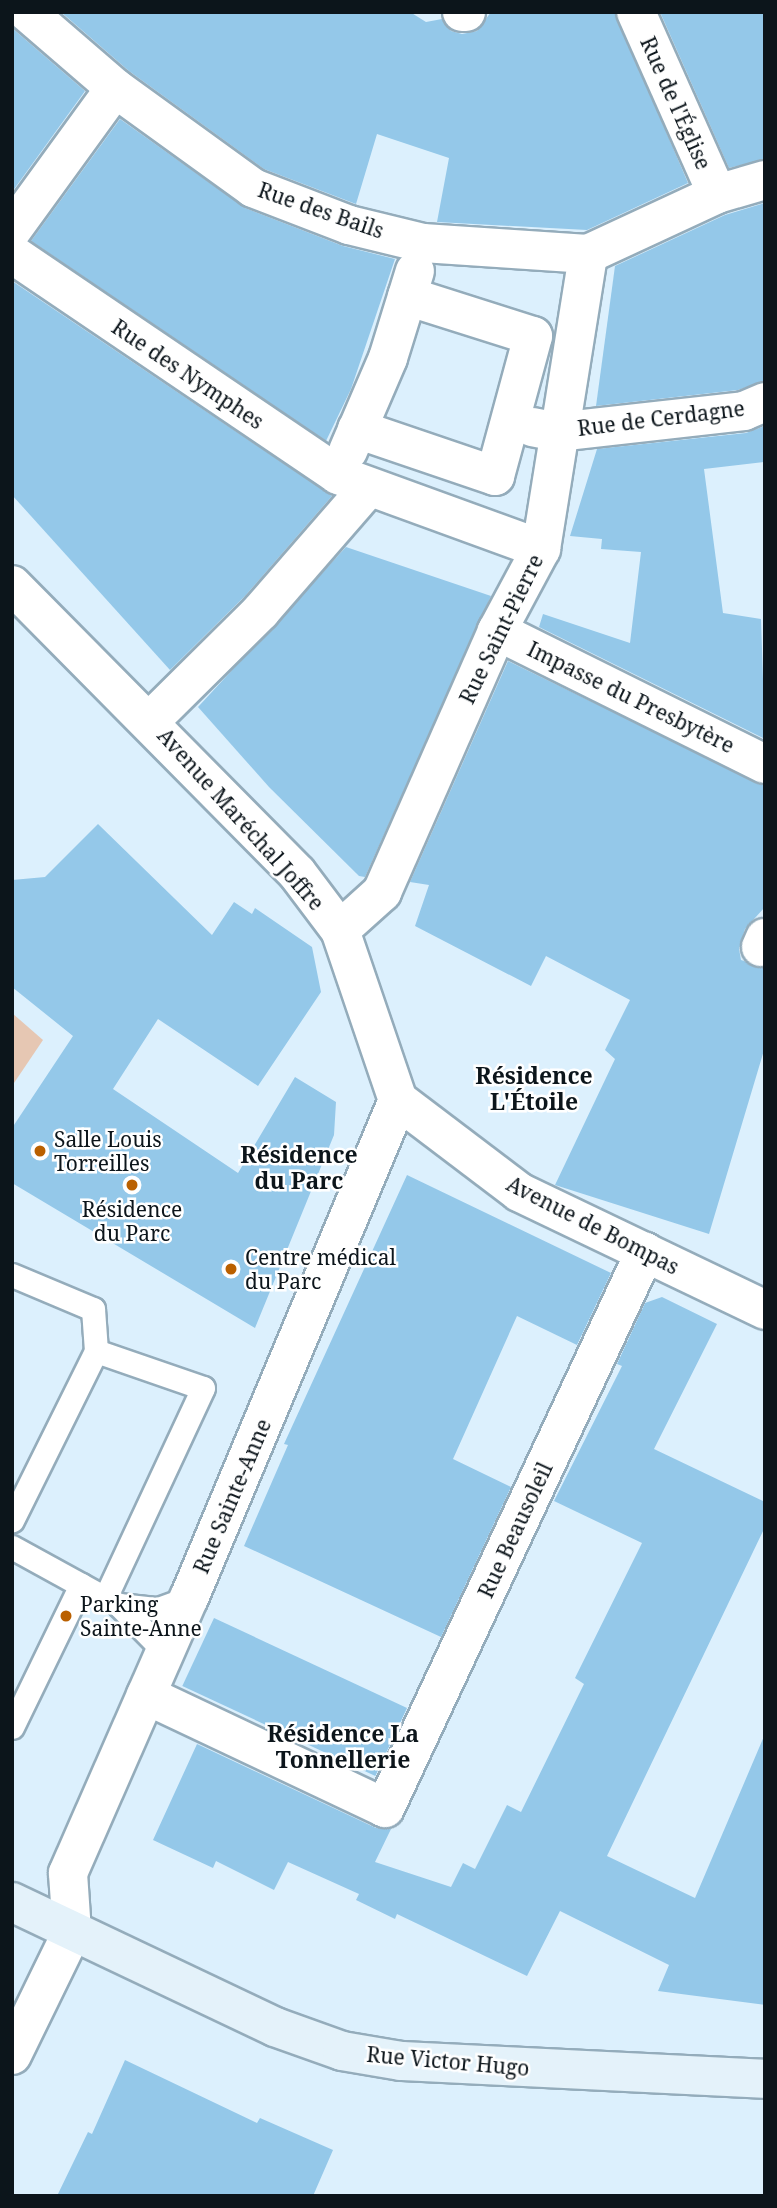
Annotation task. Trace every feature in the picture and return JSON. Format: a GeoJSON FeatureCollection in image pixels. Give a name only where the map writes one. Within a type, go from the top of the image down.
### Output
{"type":"FeatureCollection","features":[{"type":"Feature","properties":{"kind":"main road","name":"Rue Victor Hugo"},"geometry":{"type":"LineString","coordinates":[[12,1902],[275,2027],[342,2051],[401,2060],[765,2079]]}},
{"type":"Feature","properties":{"kind":"street","name":"Rue des Bails"},"geometry":{"type":"LineString","coordinates":[[27,12],[115,88],[253,188],[349,225],[423,243],[588,254]]}},
{"type":"Feature","properties":{"kind":"street","name":"Rue de l'Église"},"geometry":{"type":"LineString","coordinates":[[636,12],[717,194]]}},
{"type":"Feature","properties":{"kind":"street"},"geometry":{"type":"LineString","coordinates":[[12,230],[115,88]]}},
{"type":"Feature","properties":{"kind":"street"},"geometry":{"type":"LineString","coordinates":[[588,254],[717,194],[765,180]]}},
{"type":"Feature","properties":{"kind":"street"},"geometry":{"type":"LineString","coordinates":[[151,720],[261,611],[353,481],[357,429],[388,358],[423,243]]}},
{"type":"Feature","properties":{"kind":"street","name":"Rue des Nymphes"},"geometry":{"type":"LineString","coordinates":[[12,254],[353,481],[541,549]]}},
{"type":"Feature","properties":{"kind":"street","name":"Rue Saint-Pierre"},"geometry":{"type":"LineString","coordinates":[[340,930],[382,892],[497,631],[541,549],[557,432],[588,254]]}},
{"type":"Feature","properties":{"kind":"street"},"geometry":{"type":"LineString","coordinates":[[357,429],[495,476],[533,336],[407,296]]}},
{"type":"Feature","properties":{"kind":"street","name":"Rue de Cerdagne"},"geometry":{"type":"LineString","coordinates":[[510,421],[557,432],[744,411],[765,402]]}},
{"type":"Feature","properties":{"kind":"street","name":"Avenue Maréchal Joffre"},"geometry":{"type":"LineString","coordinates":[[12,585],[151,720],[297,873],[340,930],[398,1100]]}},
{"type":"Feature","properties":{"kind":"street","name":"Impasse du Presbytère"},"geometry":{"type":"LineString","coordinates":[[497,631],[765,764]]}},
{"type":"Feature","properties":{"kind":"street","name":"Avenue de Bompas"},"geometry":{"type":"LineString","coordinates":[[398,1100],[519,1192],[765,1310]]}},
{"type":"Feature","properties":{"kind":"street","name":"Rue Sainte-Anne"},"geometry":{"type":"LineString","coordinates":[[72,1932],[68,1873],[189,1598],[398,1100]]}},
{"type":"Feature","properties":{"kind":"street","name":"Rue Beausoleil"},"geometry":{"type":"LineString","coordinates":[[146,1695],[385,1808],[645,1252]]}},
{"type":"Feature","properties":{"kind":"street"},"geometry":{"type":"LineString","coordinates":[[12,2055],[72,1932]]}},
{"type":"Feature","properties":{"kind":"lane"},"geometry":{"type":"LineString","coordinates":[[12,1275],[93,1309],[96,1351],[12,1520]]}},
{"type":"Feature","properties":{"kind":"lane"},"geometry":{"type":"LineString","coordinates":[[96,1351],[203,1388],[112,1602]]}},
{"type":"Feature","properties":{"kind":"lane"},"geometry":{"type":"LineString","coordinates":[[12,1547],[112,1602],[165,1652]]}},
{"type":"Feature","properties":{"kind":"lane"},"geometry":{"type":"LineString","coordinates":[[12,1727],[81,1585]]}},
{"type":"Feature","properties":{"kind":"lane"},"geometry":{"type":"LineString","coordinates":[[112,1602],[158,1608],[189,1598]]}},
{"type":"Feature","properties":{"kind":"shaded area"},"geometry":{"type":"Polygon","coordinates":[[[12,1013],[43,1040],[12,1086],[12,1013]]]}},
{"type":"Feature","properties":{"kind":"building"},"geometry":{"type":"Polygon","coordinates":[[[61,12],[410,12],[426,22],[442,19],[451,31],[462,34],[477,31],[491,12],[615,12],[688,183],[587,230],[437,222],[449,158],[377,134],[356,204],[264,169],[129,71],[61,12]]]}},
{"type":"Feature","properties":{"kind":"building"},"geometry":{"type":"Polygon","coordinates":[[[660,12],[765,12],[765,159],[729,168],[660,12]]]}},
{"type":"Feature","properties":{"kind":"building"},"geometry":{"type":"Polygon","coordinates":[[[12,28],[85,91],[12,192],[12,28]]]}},
{"type":"Feature","properties":{"kind":"building"},"geometry":{"type":"Polygon","coordinates":[[[120,119],[245,208],[343,246],[395,259],[351,389],[326,441],[31,241],[120,119]]]}},
{"type":"Feature","properties":{"kind":"building"},"geometry":{"type":"Polygon","coordinates":[[[765,203],[765,381],[738,390],[596,406],[615,266],[725,215],[765,203]]]}},
{"type":"Feature","properties":{"kind":"building"},"geometry":{"type":"Polygon","coordinates":[[[12,281],[332,496],[245,596],[170,670],[12,495],[12,281]]]}},
{"type":"Feature","properties":{"kind":"building"},"geometry":{"type":"Polygon","coordinates":[[[765,426],[765,462],[704,469],[723,613],[761,619],[765,739],[539,627],[543,614],[630,643],[641,552],[601,549],[602,539],[570,536],[597,449],[746,433],[765,426]]]}},
{"type":"Feature","properties":{"kind":"building"},"geometry":{"type":"Polygon","coordinates":[[[346,547],[491,596],[365,877],[359,876],[269,787],[198,707],[346,547]]]}},
{"type":"Feature","properties":{"kind":"building"},"geometry":{"type":"Polygon","coordinates":[[[508,661],[765,786],[765,907],[745,929],[739,949],[741,960],[765,968],[765,1047],[709,1234],[555,1185],[615,1059],[605,1050],[630,1000],[546,956],[531,986],[415,926],[429,885],[410,882],[508,661]]]}},
{"type":"Feature","properties":{"kind":"building"},"geometry":{"type":"Polygon","coordinates":[[[98,824],[212,935],[234,902],[252,914],[255,908],[312,947],[321,992],[258,1086],[158,1019],[113,1089],[238,1173],[295,1077],[336,1102],[334,1135],[255,1328],[12,1183],[12,1128],[73,1036],[12,987],[12,880],[45,877],[98,824]]]}},
{"type":"Feature","properties":{"kind":"building"},"geometry":{"type":"Polygon","coordinates":[[[407,1175],[611,1273],[577,1345],[517,1316],[453,1459],[511,1487],[441,1637],[244,1546],[288,1445],[284,1444],[407,1175]]]}},
{"type":"Feature","properties":{"kind":"building"},"geometry":{"type":"Polygon","coordinates":[[[662,1297],[717,1324],[654,1449],[765,1502],[765,1527],[607,1856],[695,1898],[765,1734],[765,2005],[658,1991],[669,1965],[560,1911],[527,1976],[397,1914],[395,1919],[356,1900],[359,1894],[288,1862],[274,1890],[216,1861],[213,1868],[153,1840],[197,1744],[376,1828],[391,1829],[375,1862],[451,1887],[463,1863],[475,1869],[507,1805],[521,1812],[584,1684],[575,1678],[642,1543],[554,1501],[622,1366],[617,1364],[645,1303],[662,1297]]]}},
{"type":"Feature","properties":{"kind":"building"},"geometry":{"type":"Polygon","coordinates":[[[214,1618],[407,1708],[375,1776],[182,1686],[214,1618]]]}},
{"type":"Feature","properties":{"kind":"building"},"geometry":{"type":"Polygon","coordinates":[[[125,2060],[257,2123],[260,2118],[333,2150],[313,2196],[57,2196],[88,2132],[92,2134],[125,2060]]]}},
{"type":"Feature","properties":{"kind":"place","name":"Salle Louis Torreilles"},"geometry":{"type":"Point","coordinates":[40,1151]}},
{"type":"Feature","properties":{"kind":"place","name":"Résidence du Parc"},"geometry":{"type":"Point","coordinates":[132,1185]}},
{"type":"Feature","properties":{"kind":"place","name":"Centre médical du Parc"},"geometry":{"type":"Point","coordinates":[231,1269]}},
{"type":"Feature","properties":{"kind":"place","name":"Parking Sainte-Anne"},"geometry":{"type":"Point","coordinates":[66,1616]}},
{"type":"Feature","properties":{"kind":"district","name":"Résidence L'Étoile"},"geometry":{"type":"Point","coordinates":[534,1088]}},
{"type":"Feature","properties":{"kind":"district","name":"Résidence du Parc"},"geometry":{"type":"Point","coordinates":[299,1167]}},
{"type":"Feature","properties":{"kind":"district","name":"Résidence La Tonnellerie"},"geometry":{"type":"Point","coordinates":[343,1746]}}]}
